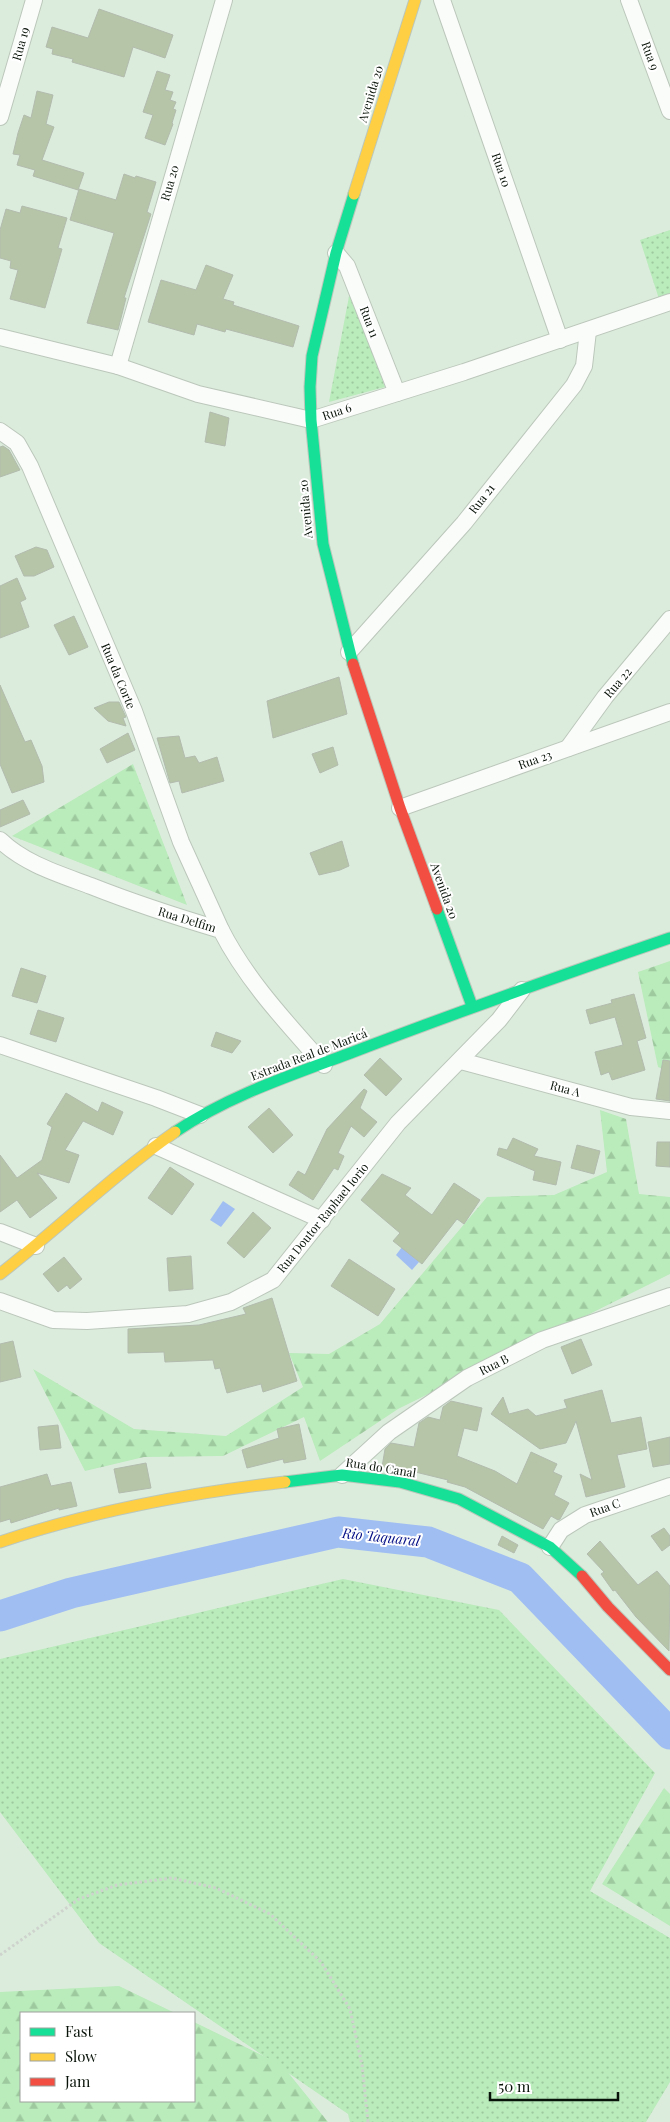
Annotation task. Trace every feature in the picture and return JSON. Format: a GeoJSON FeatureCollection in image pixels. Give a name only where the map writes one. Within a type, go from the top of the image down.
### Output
{"type":"FeatureCollection","features":[{"type":"Feature","properties":{"kind":"street","name":"Rua 19"},"geometry":{"type":"LineString","coordinates":[[0,117],[34,0]]}},
{"type":"Feature","properties":{"kind":"street","name":"Rua 20"},"geometry":{"type":"LineString","coordinates":[[118,366],[224,0]]}},
{"type":"Feature","properties":{"kind":"street","name":"Avenida 20"},"geometry":{"type":"LineString","coordinates":[[415,0],[336,253],[312,356],[311,420],[323,544],[349,652],[400,808],[472,1006]]}},
{"type":"Feature","properties":{"kind":"street","name":"Rua 10"},"geometry":{"type":"LineString","coordinates":[[442,0],[560,340]]}},
{"type":"Feature","properties":{"kind":"street","name":"Rua 9"},"geometry":{"type":"LineString","coordinates":[[630,0],[670,112]]}},
{"type":"Feature","properties":{"kind":"street","name":"Rua 11"},"geometry":{"type":"LineString","coordinates":[[336,253],[347,266],[397,393]]}},
{"type":"Feature","properties":{"kind":"street","name":"Rua 6"},"geometry":{"type":"LineString","coordinates":[[0,337],[118,366],[198,394],[311,420],[588,331],[670,302]]}},
{"type":"Feature","properties":{"kind":"street","name":"Rua 21"},"geometry":{"type":"LineString","coordinates":[[349,652],[464,523],[574,385],[584,366],[588,331]]}},
{"type":"Feature","properties":{"kind":"street","name":"Rua da Corte"},"geometry":{"type":"LineString","coordinates":[[0,431],[18,443],[30,466],[134,711],[181,842],[221,930]]}},
{"type":"Feature","properties":{"kind":"street","name":"Rua 22"},"geometry":{"type":"LineString","coordinates":[[568,748],[605,697],[670,619]]}},
{"type":"Feature","properties":{"kind":"street","name":"Rua 23"},"geometry":{"type":"LineString","coordinates":[[400,808],[670,712]]}},
{"type":"Feature","properties":{"kind":"street","name":"Rua Delfim"},"geometry":{"type":"LineString","coordinates":[[0,840],[14,853],[47,870],[158,912],[221,930],[233,954],[285,1021],[324,1064]]}},
{"type":"Feature","properties":{"kind":"street","name":"Estrada Real de Maricá"},"geometry":{"type":"LineString","coordinates":[[0,1274],[156,1146],[200,1114],[254,1090],[472,1006],[670,938]]}},
{"type":"Feature","properties":{"kind":"street","name":"Rua Doutor Raphael Iorio"},"geometry":{"type":"LineString","coordinates":[[0,1301],[53,1320],[87,1321],[188,1314],[230,1302],[273,1280],[398,1123],[461,1061],[499,1020],[522,990]]}},
{"type":"Feature","properties":{"kind":"street"},"geometry":{"type":"LineString","coordinates":[[0,1046],[200,1114]]}},
{"type":"Feature","properties":{"kind":"street","name":"Rua A"},"geometry":{"type":"LineString","coordinates":[[461,1061],[631,1107],[670,1111]]}},
{"type":"Feature","properties":{"kind":"street"},"geometry":{"type":"LineString","coordinates":[[156,1146],[322,1220]]}},
{"type":"Feature","properties":{"kind":"street"},"geometry":{"type":"LineString","coordinates":[[0,1232],[36,1246]]}},
{"type":"Feature","properties":{"kind":"street","name":"Rua B"},"geometry":{"type":"LineString","coordinates":[[342,1475],[390,1432],[467,1378],[542,1340],[670,1296]]}},
{"type":"Feature","properties":{"kind":"street","name":"Rua do Canal"},"geometry":{"type":"LineString","coordinates":[[0,1542],[50,1525],[215,1490],[342,1475],[400,1482],[460,1499],[550,1547],[579,1573],[608,1607],[670,1670]]}},
{"type":"Feature","properties":{"kind":"street","name":"Rua C"},"geometry":{"type":"LineString","coordinates":[[550,1547],[561,1530],[585,1515],[670,1486]]}},
{"type":"Feature","properties":{"kind":"path"},"geometry":{"type":"LineString","coordinates":[[0,1955],[79,1899],[117,1885],[172,1878],[216,1888],[270,1914],[321,1962],[350,2009],[362,2064],[368,2122]]}},
{"type":"Feature","properties":{"kind":"green space"},"geometry":{"type":"Polygon","coordinates":[[[670,230],[670,295],[659,299],[640,240],[670,230]]]}},
{"type":"Feature","properties":{"kind":"green space"},"geometry":{"type":"Polygon","coordinates":[[[350,291],[385,387],[329,402],[350,291]]]}},
{"type":"Feature","properties":{"kind":"green space"},"geometry":{"type":"Polygon","coordinates":[[[133,764],[187,905],[12,836],[133,764]]]}},
{"type":"Feature","properties":{"kind":"green space"},"geometry":{"type":"Polygon","coordinates":[[[670,961],[670,1072],[658,1067],[638,972],[670,961]]]}},
{"type":"Feature","properties":{"kind":"green space"},"geometry":{"type":"Polygon","coordinates":[[[600,1110],[626,1119],[639,1194],[670,1197],[670,1274],[398,1409],[320,1461],[304,1417],[223,1456],[144,1457],[85,1471],[33,1369],[134,1429],[226,1436],[303,1387],[289,1353],[329,1354],[380,1324],[487,1197],[554,1195],[607,1172],[600,1110]]]}},
{"type":"Feature","properties":{"kind":"green space"},"geometry":{"type":"Polygon","coordinates":[[[343,1579],[499,1610],[655,1773],[590,1891],[670,1938],[670,2082],[646,2122],[350,2122],[348,2114],[99,1943],[0,1812],[0,1659],[343,1579]]]}},
{"type":"Feature","properties":{"kind":"green space"},"geometry":{"type":"Polygon","coordinates":[[[664,1788],[670,1794],[670,1926],[602,1884],[664,1788]]]}},
{"type":"Feature","properties":{"kind":"green space"},"geometry":{"type":"Polygon","coordinates":[[[119,1986],[173,2012],[20,2012],[20,2102],[195,2102],[195,2022],[282,2065],[328,2122],[0,2122],[0,1992],[119,1986]]]}},
{"type":"Feature","properties":{"kind":"water"},"geometry":{"type":"Polygon","coordinates":[[[223,1201],[235,1209],[221,1227],[210,1220],[223,1201]]]}},
{"type":"Feature","properties":{"kind":"water"},"geometry":{"type":"Polygon","coordinates":[[[402,1247],[419,1262],[412,1270],[396,1255],[402,1247]]]}},
{"type":"Feature","properties":{"kind":"building"},"geometry":{"type":"Polygon","coordinates":[[[99,9],[173,35],[165,58],[133,47],[124,77],[72,62],[73,59],[52,54],[53,49],[46,47],[52,27],[88,38],[99,9]]]}},
{"type":"Feature","properties":{"kind":"building"},"geometry":{"type":"Polygon","coordinates":[[[157,71],[170,75],[165,90],[173,92],[170,100],[176,102],[173,109],[176,110],[173,124],[165,145],[145,138],[153,115],[143,112],[157,71]]]}},
{"type":"Feature","properties":{"kind":"building"},"geometry":{"type":"Polygon","coordinates":[[[37,91],[53,95],[46,124],[54,127],[42,160],[84,173],[78,190],[33,176],[35,170],[17,165],[20,155],[13,154],[18,133],[24,115],[31,118],[37,91]]]}},
{"type":"Feature","properties":{"kind":"building"},"geometry":{"type":"Polygon","coordinates":[[[124,174],[156,182],[147,212],[151,214],[124,298],[126,298],[118,330],[87,323],[114,233],[70,220],[79,189],[116,200],[124,174]]]}},
{"type":"Feature","properties":{"kind":"building"},"geometry":{"type":"Polygon","coordinates":[[[22,206],[67,218],[58,248],[62,249],[45,308],[10,299],[18,270],[10,268],[11,261],[0,258],[0,230],[6,209],[20,213],[22,206]]]}},
{"type":"Feature","properties":{"kind":"building"},"geometry":{"type":"Polygon","coordinates":[[[206,265],[233,275],[223,299],[234,302],[233,305],[299,326],[293,347],[226,329],[225,332],[197,324],[194,335],[148,322],[161,280],[196,290],[206,265]]]}},
{"type":"Feature","properties":{"kind":"building"},"geometry":{"type":"Polygon","coordinates":[[[210,412],[229,418],[225,446],[205,442],[210,412]]]}},
{"type":"Feature","properties":{"kind":"building"},"geometry":{"type":"Polygon","coordinates":[[[3,446],[9,450],[20,470],[0,477],[0,447],[3,446]]]}},
{"type":"Feature","properties":{"kind":"building"},"geometry":{"type":"Polygon","coordinates":[[[36,547],[47,550],[54,567],[34,576],[24,576],[15,556],[36,547]]]}},
{"type":"Feature","properties":{"kind":"building"},"geometry":{"type":"Polygon","coordinates":[[[17,578],[26,599],[20,602],[29,627],[0,638],[0,586],[17,578]]]}},
{"type":"Feature","properties":{"kind":"building"},"geometry":{"type":"Polygon","coordinates":[[[74,616],[88,647],[69,655],[54,625],[74,616]]]}},
{"type":"Feature","properties":{"kind":"building"},"geometry":{"type":"Polygon","coordinates":[[[339,677],[347,714],[273,738],[267,701],[339,677]]]}},
{"type":"Feature","properties":{"kind":"building"},"geometry":{"type":"Polygon","coordinates":[[[0,685],[25,742],[31,740],[42,766],[44,782],[12,793],[0,764],[0,685]]]}},
{"type":"Feature","properties":{"kind":"building"},"geometry":{"type":"Polygon","coordinates":[[[109,702],[119,702],[126,717],[123,718],[126,726],[108,721],[94,708],[109,702]]]}},
{"type":"Feature","properties":{"kind":"building"},"geometry":{"type":"Polygon","coordinates":[[[128,733],[135,750],[107,763],[100,749],[128,733]]]}},
{"type":"Feature","properties":{"kind":"building"},"geometry":{"type":"Polygon","coordinates":[[[179,736],[185,758],[195,756],[199,763],[217,757],[224,781],[182,793],[179,781],[170,783],[157,738],[179,736]]]}},
{"type":"Feature","properties":{"kind":"building"},"geometry":{"type":"Polygon","coordinates":[[[333,747],[338,765],[320,773],[312,754],[333,747]]]}},
{"type":"Feature","properties":{"kind":"building"},"geometry":{"type":"Polygon","coordinates":[[[23,800],[30,814],[0,827],[0,810],[23,800]]]}},
{"type":"Feature","properties":{"kind":"building"},"geometry":{"type":"Polygon","coordinates":[[[342,841],[349,866],[319,875],[310,853],[342,841]]]}},
{"type":"Feature","properties":{"kind":"building"},"geometry":{"type":"Polygon","coordinates":[[[21,968],[46,976],[37,1003],[12,996],[21,968]]]}},
{"type":"Feature","properties":{"kind":"building"},"geometry":{"type":"Polygon","coordinates":[[[634,994],[646,1038],[637,1041],[645,1070],[612,1080],[609,1072],[601,1075],[595,1052],[623,1045],[615,1017],[590,1024],[586,1010],[612,1003],[611,1000],[634,994]]]}},
{"type":"Feature","properties":{"kind":"building"},"geometry":{"type":"Polygon","coordinates":[[[38,1010],[64,1018],[56,1042],[30,1034],[38,1010]]]}},
{"type":"Feature","properties":{"kind":"building"},"geometry":{"type":"Polygon","coordinates":[[[216,1032],[241,1041],[232,1053],[211,1046],[216,1032]]]}},
{"type":"Feature","properties":{"kind":"building"},"geometry":{"type":"Polygon","coordinates":[[[380,1058],[402,1079],[386,1096],[364,1075],[380,1058]]]}},
{"type":"Feature","properties":{"kind":"building"},"geometry":{"type":"Polygon","coordinates":[[[663,1060],[670,1061],[670,1101],[656,1099],[663,1060]]]}},
{"type":"Feature","properties":{"kind":"building"},"geometry":{"type":"Polygon","coordinates":[[[364,1089],[367,1091],[360,1108],[377,1122],[364,1137],[351,1126],[338,1153],[344,1156],[338,1170],[334,1168],[313,1200],[289,1185],[298,1171],[305,1175],[327,1129],[364,1089]]]}},
{"type":"Feature","properties":{"kind":"building"},"geometry":{"type":"Polygon","coordinates":[[[66,1093],[98,1112],[102,1102],[123,1112],[113,1135],[83,1121],[65,1150],[79,1155],[69,1183],[37,1173],[57,1198],[30,1218],[17,1200],[0,1212],[0,1155],[17,1178],[42,1160],[52,1127],[47,1124],[66,1093]]]}},
{"type":"Feature","properties":{"kind":"building"},"geometry":{"type":"Polygon","coordinates":[[[269,1108],[293,1135],[273,1153],[248,1127],[269,1108]]]}},
{"type":"Feature","properties":{"kind":"building"},"geometry":{"type":"Polygon","coordinates":[[[513,1138],[538,1149],[534,1156],[561,1162],[556,1185],[533,1180],[535,1171],[497,1155],[499,1148],[507,1150],[513,1138]]]}},
{"type":"Feature","properties":{"kind":"building"},"geometry":{"type":"Polygon","coordinates":[[[657,1142],[670,1142],[670,1167],[656,1166],[657,1142]]]}},
{"type":"Feature","properties":{"kind":"building"},"geometry":{"type":"Polygon","coordinates":[[[577,1145],[600,1151],[594,1174],[571,1168],[577,1145]]]}},
{"type":"Feature","properties":{"kind":"building"},"geometry":{"type":"Polygon","coordinates":[[[170,1167],[194,1184],[172,1215],[148,1198],[170,1167]]]}},
{"type":"Feature","properties":{"kind":"building"},"geometry":{"type":"Polygon","coordinates":[[[382,1174],[411,1188],[405,1195],[432,1215],[454,1183],[480,1200],[464,1224],[457,1219],[422,1264],[393,1241],[400,1233],[361,1200],[382,1174]]]}},
{"type":"Feature","properties":{"kind":"building"},"geometry":{"type":"Polygon","coordinates":[[[253,1212],[271,1228],[244,1258],[227,1243],[253,1212]]]}},
{"type":"Feature","properties":{"kind":"building"},"geometry":{"type":"Polygon","coordinates":[[[191,1256],[193,1289],[169,1291],[167,1258],[191,1256]]]}},
{"type":"Feature","properties":{"kind":"building"},"geometry":{"type":"Polygon","coordinates":[[[64,1257],[82,1279],[70,1289],[67,1285],[58,1292],[43,1274],[64,1257]]]}},
{"type":"Feature","properties":{"kind":"building"},"geometry":{"type":"Polygon","coordinates":[[[349,1259],[395,1289],[378,1316],[331,1286],[349,1259]]]}},
{"type":"Feature","properties":{"kind":"building"},"geometry":{"type":"Polygon","coordinates":[[[272,1298],[297,1381],[263,1392],[261,1384],[227,1393],[220,1368],[215,1369],[213,1360],[165,1362],[164,1352],[128,1353],[128,1329],[199,1325],[246,1314],[243,1308],[272,1298]]]}},
{"type":"Feature","properties":{"kind":"building"},"geometry":{"type":"Polygon","coordinates":[[[581,1339],[592,1365],[572,1374],[561,1347],[581,1339]]]}},
{"type":"Feature","properties":{"kind":"building"},"geometry":{"type":"Polygon","coordinates":[[[13,1341],[21,1377],[0,1382],[0,1344],[13,1341]]]}},
{"type":"Feature","properties":{"kind":"building"},"geometry":{"type":"Polygon","coordinates":[[[602,1390],[611,1423],[641,1417],[647,1449],[617,1455],[625,1487],[586,1497],[580,1474],[592,1480],[576,1421],[566,1443],[540,1449],[491,1414],[503,1397],[509,1414],[528,1409],[536,1416],[567,1408],[564,1400],[602,1390]]]}},
{"type":"Feature","properties":{"kind":"building"},"geometry":{"type":"Polygon","coordinates":[[[451,1401],[482,1408],[477,1431],[464,1428],[457,1456],[495,1471],[517,1484],[531,1452],[557,1464],[553,1472],[562,1476],[554,1495],[569,1503],[560,1519],[558,1520],[551,1516],[543,1529],[465,1487],[447,1482],[448,1480],[403,1469],[382,1467],[385,1449],[391,1443],[414,1447],[419,1423],[428,1417],[440,1420],[443,1407],[451,1401]]]}},
{"type":"Feature","properties":{"kind":"building"},"geometry":{"type":"Polygon","coordinates":[[[299,1424],[306,1459],[284,1463],[283,1459],[247,1468],[242,1450],[279,1438],[277,1429],[299,1424]]]}},
{"type":"Feature","properties":{"kind":"building"},"geometry":{"type":"Polygon","coordinates":[[[58,1425],[61,1448],[40,1450],[38,1427],[58,1425]]]}},
{"type":"Feature","properties":{"kind":"building"},"geometry":{"type":"Polygon","coordinates":[[[670,1437],[670,1464],[653,1467],[648,1442],[670,1437]]]}},
{"type":"Feature","properties":{"kind":"building"},"geometry":{"type":"Polygon","coordinates":[[[146,1463],[151,1488],[119,1493],[114,1469],[146,1463]]]}},
{"type":"Feature","properties":{"kind":"building"},"geometry":{"type":"Polygon","coordinates":[[[47,1474],[51,1486],[71,1482],[77,1506],[59,1510],[59,1508],[11,1523],[10,1519],[0,1522],[0,1487],[47,1474]]]}},
{"type":"Feature","properties":{"kind":"building"},"geometry":{"type":"Polygon","coordinates":[[[664,1528],[670,1536],[670,1545],[662,1551],[651,1536],[664,1528]]]}},
{"type":"Feature","properties":{"kind":"building"},"geometry":{"type":"Polygon","coordinates":[[[502,1536],[518,1545],[514,1553],[498,1545],[502,1536]]]}},
{"type":"Feature","properties":{"kind":"building"},"geometry":{"type":"Polygon","coordinates":[[[600,1541],[638,1585],[657,1571],[670,1586],[669,1651],[636,1617],[615,1590],[613,1591],[601,1574],[604,1572],[587,1554],[600,1541]]]}},
{"type":"Feature","properties":{"kind":"waterway","name":"Rio Taquaral"},"geometry":{"type":"LineString","coordinates":[[0,1616],[71,1593],[338,1532],[428,1542],[520,1578],[670,1734]]}},
{"type":"Feature","properties":{"kind":"traffic: fast"},"geometry":{"type":"LineString","coordinates":[[353,664],[323,544],[311,420],[310,387],[312,356],[336,253],[354,194]]}},
{"type":"Feature","properties":{"kind":"traffic: fast"},"geometry":{"type":"LineString","coordinates":[[437,909],[472,1006]]}},
{"type":"Feature","properties":{"kind":"traffic: fast"},"geometry":{"type":"LineString","coordinates":[[175,1132],[237,1097],[281,1079],[468,1009],[670,938]]}},
{"type":"Feature","properties":{"kind":"traffic: fast"},"geometry":{"type":"LineString","coordinates":[[285,1482],[342,1475],[400,1482],[459,1499],[550,1547],[582,1576]]}},
{"type":"Feature","properties":{"kind":"traffic: slow"},"geometry":{"type":"LineString","coordinates":[[354,194],[415,0]]}},
{"type":"Feature","properties":{"kind":"traffic: slow"},"geometry":{"type":"LineString","coordinates":[[0,1274],[130,1166],[175,1132]]}},
{"type":"Feature","properties":{"kind":"traffic: slow"},"geometry":{"type":"LineString","coordinates":[[0,1542],[105,1512],[177,1498],[285,1482]]}},
{"type":"Feature","properties":{"kind":"traffic: jam"},"geometry":{"type":"LineString","coordinates":[[353,664],[400,808],[437,909]]}},
{"type":"Feature","properties":{"kind":"traffic: jam"},"geometry":{"type":"LineString","coordinates":[[582,1576],[608,1607],[670,1670]]}}]}
